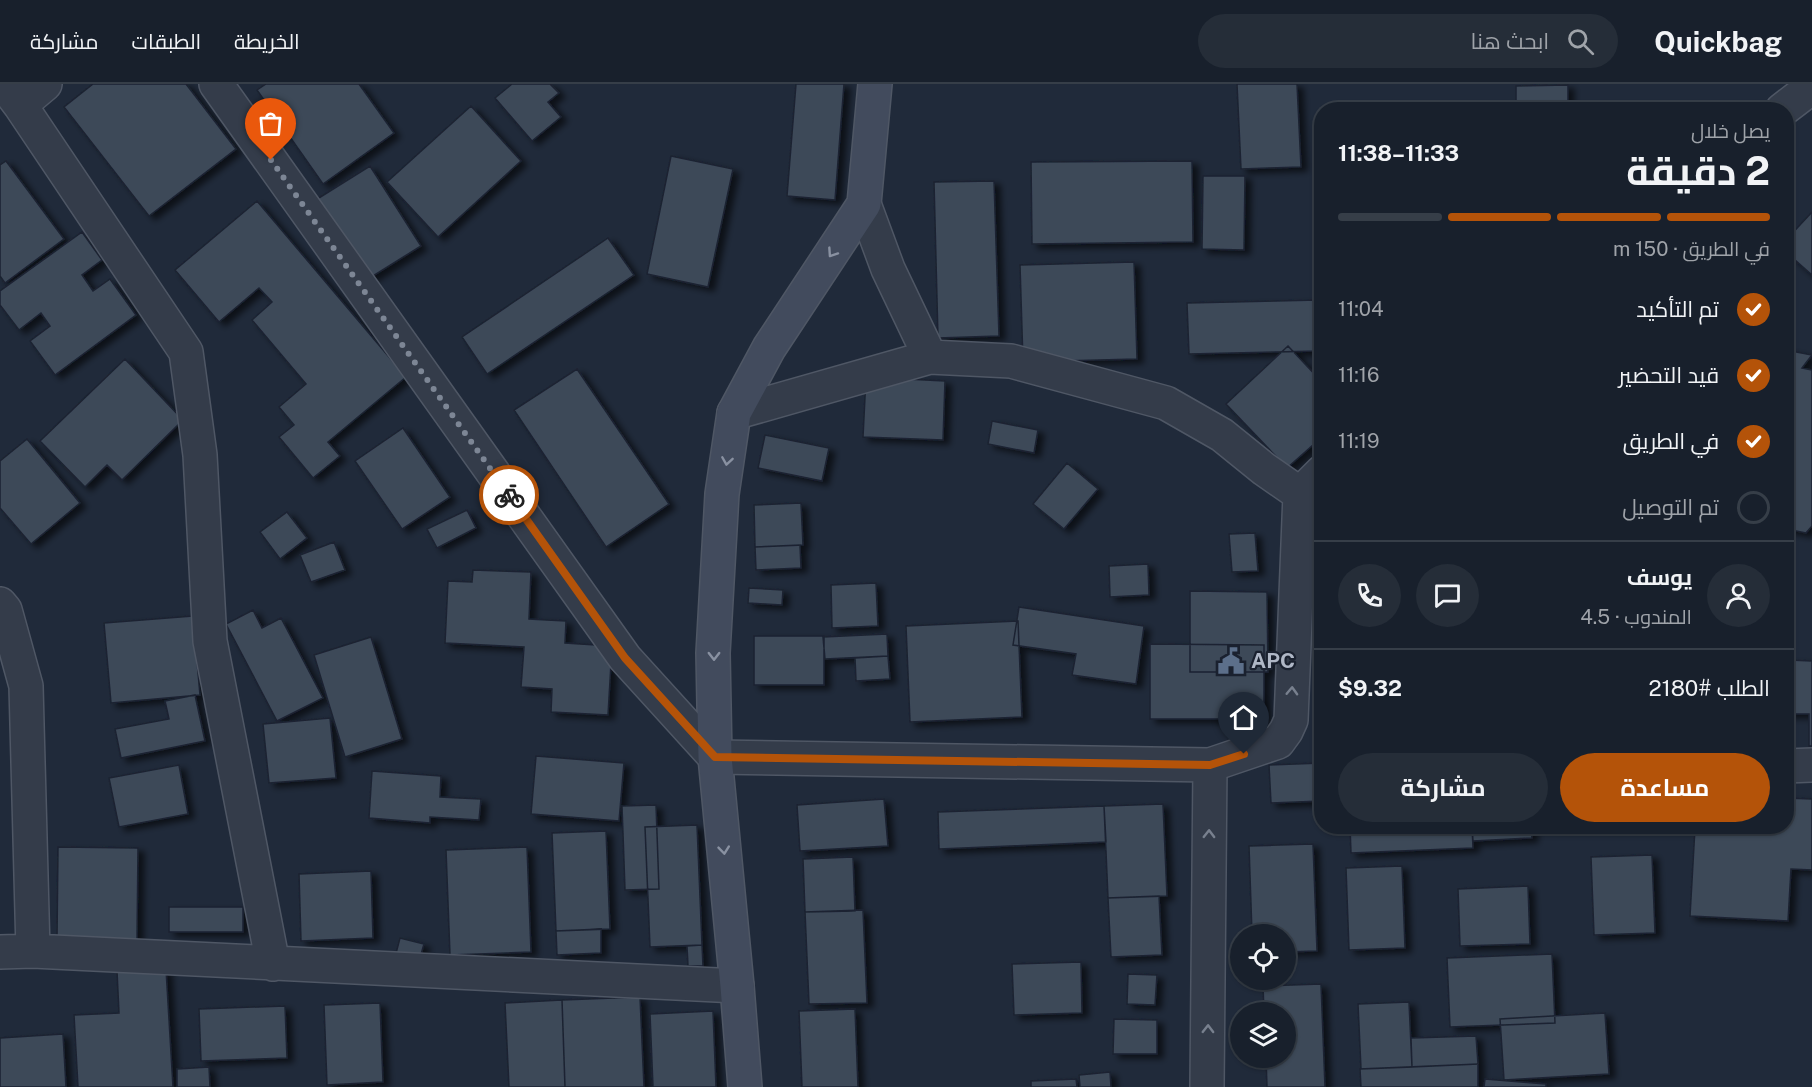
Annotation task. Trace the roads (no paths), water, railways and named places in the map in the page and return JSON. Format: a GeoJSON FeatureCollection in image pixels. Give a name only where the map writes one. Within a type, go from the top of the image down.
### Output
{"type":"FeatureCollection","features":[{"type":"Feature","properties":{"kind":"main road"},"geometry":{"type":"LineString","coordinates":[[745,1087],[738,987],[715,757],[713,652],[722,494],[734,413],[769,348],[864,204],[875,84]]}},
{"type":"Feature","properties":{"kind":"street"},"geometry":{"type":"LineString","coordinates":[[45,84],[12,94],[186,352],[200,455],[210,641],[273,964]]}},
{"type":"Feature","properties":{"kind":"street"},"geometry":{"type":"LineString","coordinates":[[216,84],[625,658],[715,757],[1210,765],[1278,742],[1286,732],[1291,720],[1311,483],[1264,469],[1222,435],[1166,403],[1011,361],[930,357],[734,413]]}},
{"type":"Feature","properties":{"kind":"street"},"geometry":{"type":"LineString","coordinates":[[1792,102],[1812,87]]}},
{"type":"Feature","properties":{"kind":"street"},"geometry":{"type":"LineString","coordinates":[[864,204],[888,269],[930,357]]}},
{"type":"Feature","properties":{"kind":"street"},"geometry":{"type":"LineString","coordinates":[[0,604],[5,610],[26,686],[33,951]]}},
{"type":"Feature","properties":{"kind":"street"},"geometry":{"type":"LineString","coordinates":[[1207,1087],[1210,765]]}},
{"type":"Feature","properties":{"kind":"street"},"geometry":{"type":"LineString","coordinates":[[1794,766],[1812,765]]}},
{"type":"Feature","properties":{"kind":"street"},"geometry":{"type":"LineString","coordinates":[[0,952],[33,951],[738,987]]}},
{"type":"Feature","properties":{"kind":"place","name":"APC"},"geometry":{"type":"Point","coordinates":[1231,661]}}]}
